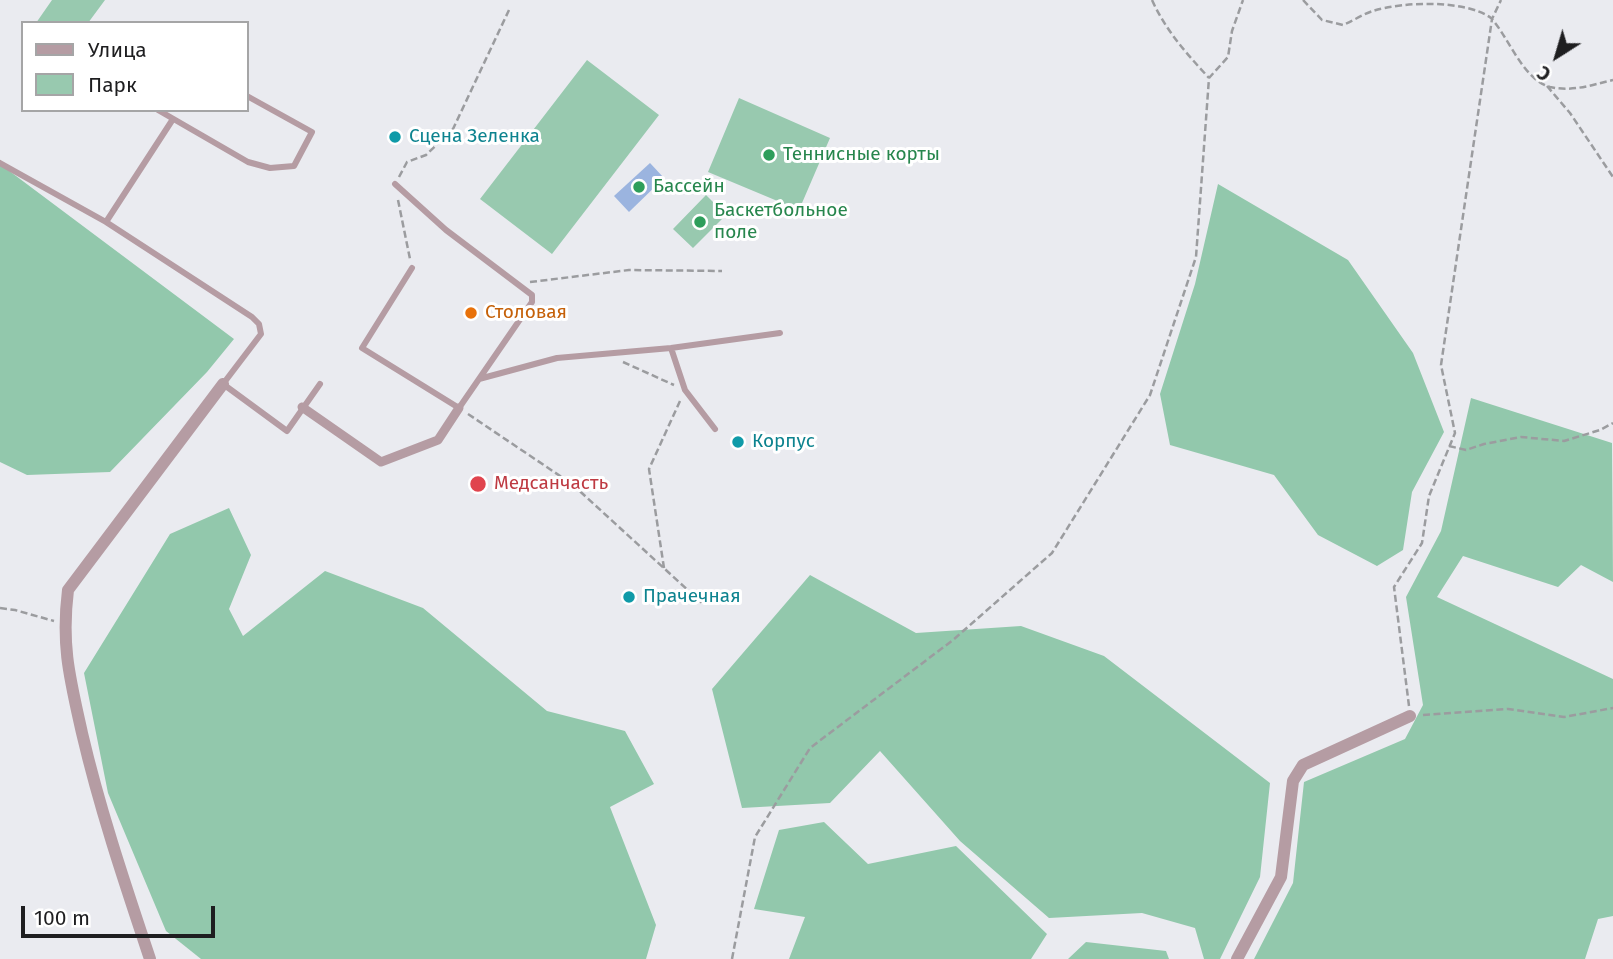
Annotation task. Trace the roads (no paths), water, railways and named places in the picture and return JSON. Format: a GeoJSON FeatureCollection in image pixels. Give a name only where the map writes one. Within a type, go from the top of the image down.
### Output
{"type":"FeatureCollection","features":[{"type":"Feature","properties":{"kind":"street"},"geometry":{"type":"LineString","coordinates":[[150,959],[96,792],[66,664],[64,624],[68,590],[223,384]]}},
{"type":"Feature","properties":{"kind":"street"},"geometry":{"type":"LineString","coordinates":[[302,407],[382,461],[438,440],[459,408]]}},
{"type":"Feature","properties":{"kind":"street"},"geometry":{"type":"LineString","coordinates":[[1237,959],[1280,877],[1293,781],[1304,765],[1410,716]]}},
{"type":"Feature","properties":{"kind":"lane"},"geometry":{"type":"LineString","coordinates":[[161,112],[248,162],[271,169],[294,166],[312,132],[248,97]]}},
{"type":"Feature","properties":{"kind":"lane"},"geometry":{"type":"LineString","coordinates":[[106,222],[173,119]]}},
{"type":"Feature","properties":{"kind":"lane"},"geometry":{"type":"LineString","coordinates":[[0,163],[106,222],[251,317],[258,324],[261,334],[223,384],[287,430],[320,384]]}},
{"type":"Feature","properties":{"kind":"lane"},"geometry":{"type":"LineString","coordinates":[[395,184],[446,230],[532,295],[533,302],[459,408],[362,348],[412,268]]}},
{"type":"Feature","properties":{"kind":"lane"},"geometry":{"type":"LineString","coordinates":[[479,379],[557,358],[671,348],[780,333]]}},
{"type":"Feature","properties":{"kind":"lane"},"geometry":{"type":"LineString","coordinates":[[671,348],[685,390],[715,429]]}},
{"type":"Feature","properties":{"kind":"water","name":"Бассейн"},"geometry":{"type":"Polygon","coordinates":[[[650,163],[664,178],[629,212],[614,196],[650,163]]]}},
{"type":"Feature","properties":{"kind":"place","name":"Сцена Зеленка"},"geometry":{"type":"Point","coordinates":[395,137]}},
{"type":"Feature","properties":{"kind":"place","name":"Теннисные корты"},"geometry":{"type":"Point","coordinates":[769,155]}},
{"type":"Feature","properties":{"kind":"place","name":"Бассейн"},"geometry":{"type":"Point","coordinates":[639,187]}},
{"type":"Feature","properties":{"kind":"place","name":"Баскетбольное поле"},"geometry":{"type":"Point","coordinates":[700,222]}},
{"type":"Feature","properties":{"kind":"place","name":"Столовая"},"geometry":{"type":"Point","coordinates":[471,313]}},
{"type":"Feature","properties":{"kind":"place","name":"Корпус"},"geometry":{"type":"Point","coordinates":[738,442]}},
{"type":"Feature","properties":{"kind":"place","name":"Медсанчасть"},"geometry":{"type":"Point","coordinates":[478,484]}},
{"type":"Feature","properties":{"kind":"place","name":"Прачечная"},"geometry":{"type":"Point","coordinates":[629,597]}}]}
